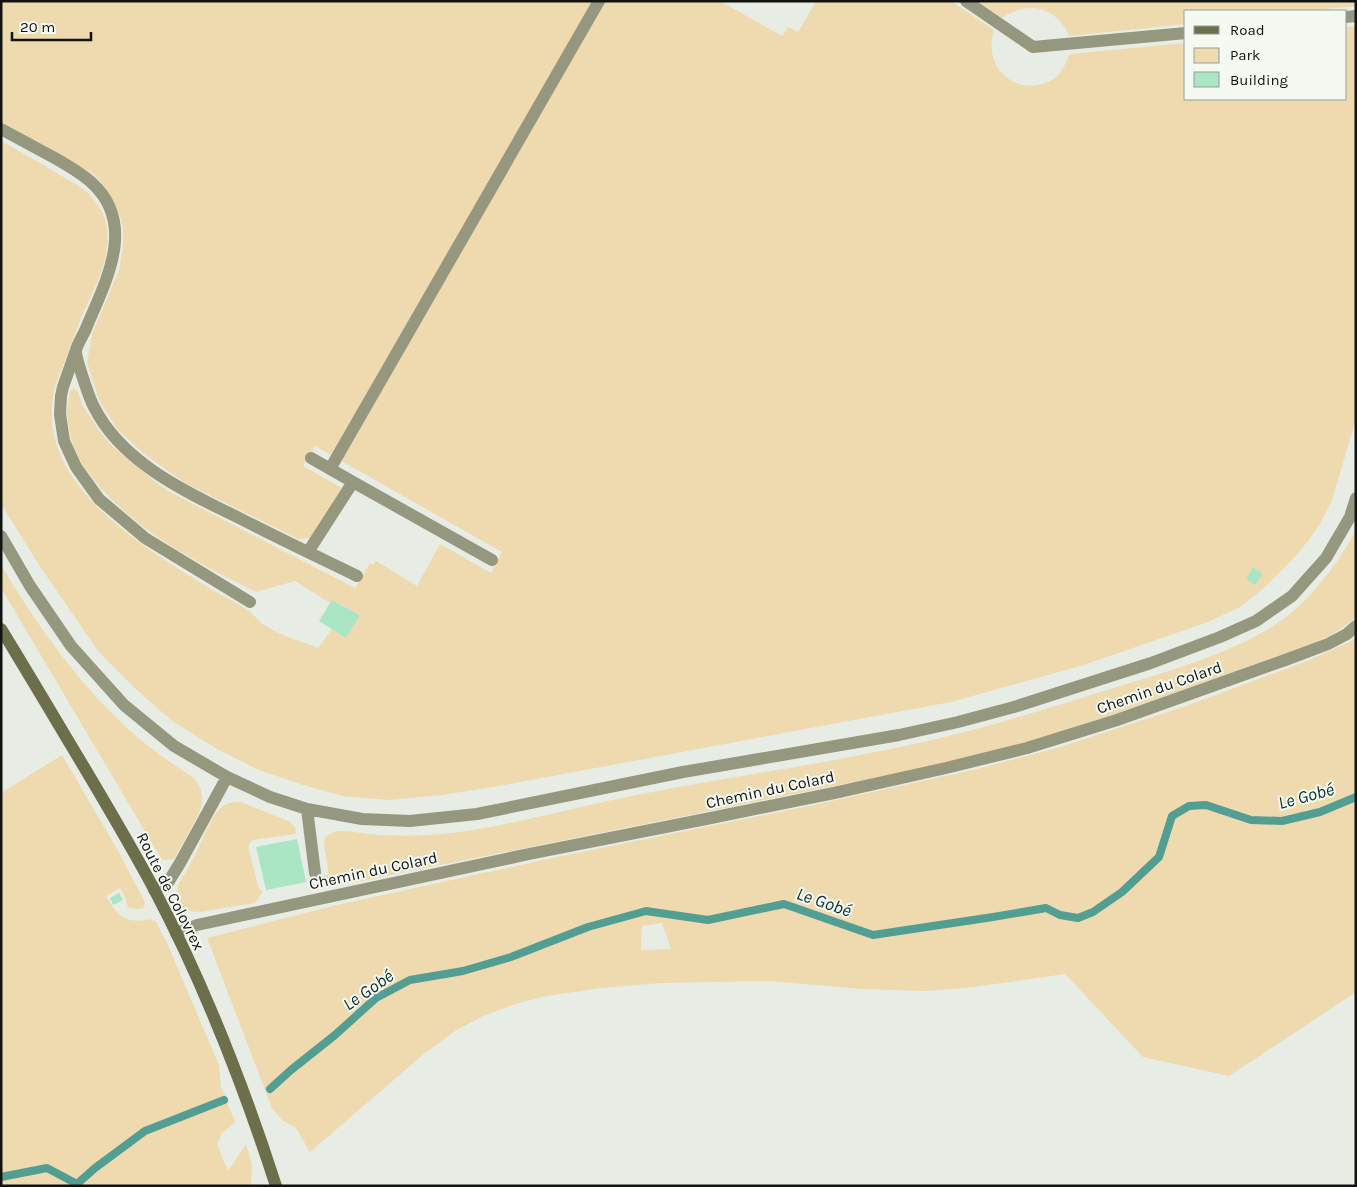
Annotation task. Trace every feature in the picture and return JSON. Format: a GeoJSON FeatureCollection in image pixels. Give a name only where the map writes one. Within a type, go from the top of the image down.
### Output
{"type":"FeatureCollection","features":[{"type":"Feature","properties":{"kind":"main road","name":"Route de Colovrex"},"geometry":{"type":"LineString","coordinates":[[1,629],[95,785],[176,933],[213,1013],[252,1115],[272,1184]]}},
{"type":"Feature","properties":{"kind":"street"},"geometry":{"type":"LineString","coordinates":[[330,469],[599,1]]}},
{"type":"Feature","properties":{"kind":"street"},"geometry":{"type":"LineString","coordinates":[[966,1],[1033,47],[1184,33]]}},
{"type":"Feature","properties":{"kind":"street"},"geometry":{"type":"LineString","coordinates":[[1,129],[76,171],[92,183],[110,210],[114,225],[114,254],[109,274],[76,350],[61,396],[60,414],[64,441],[76,467],[99,499],[145,538],[250,602]]}},
{"type":"Feature","properties":{"kind":"street"},"geometry":{"type":"LineString","coordinates":[[76,350],[94,407],[115,437],[129,451],[180,489],[357,576]]}},
{"type":"Feature","properties":{"kind":"street"},"geometry":{"type":"LineString","coordinates":[[311,458],[492,560]]}},
{"type":"Feature","properties":{"kind":"street"},"geometry":{"type":"LineString","coordinates":[[308,552],[353,482]]}},
{"type":"Feature","properties":{"kind":"street"},"geometry":{"type":"LineString","coordinates":[[1,536],[30,586],[71,646],[124,705],[174,746],[227,777],[270,797],[307,809],[362,819],[410,821],[477,814],[682,772],[899,735],[1014,707],[1151,663],[1256,621],[1292,596],[1326,558],[1350,517],[1356,498]]}},
{"type":"Feature","properties":{"kind":"street","name":"Chemin du Colard"},"geometry":{"type":"LineString","coordinates":[[176,933],[197,925],[529,854],[825,795],[1027,748],[1117,720],[1288,659],[1328,644],[1347,634],[1356,626]]}},
{"type":"Feature","properties":{"kind":"street"},"geometry":{"type":"LineString","coordinates":[[154,890],[169,881],[227,777]]}},
{"type":"Feature","properties":{"kind":"street"},"geometry":{"type":"LineString","coordinates":[[307,809],[315,873]]}},
{"type":"Feature","properties":{"kind":"green space"},"geometry":{"type":"Polygon","coordinates":[[[1,1],[720,1],[782,36],[788,27],[798,32],[816,1],[951,1],[994,30],[991,45],[993,58],[1007,78],[1018,84],[1030,86],[1043,84],[1056,77],[1070,54],[1184,43],[1184,100],[1347,100],[1347,27],[1356,26],[1356,419],[1332,500],[1320,524],[1308,541],[1264,588],[1240,607],[1208,622],[1084,665],[951,702],[442,795],[389,800],[343,796],[259,770],[219,750],[172,721],[137,690],[98,651],[39,565],[1,504],[1,141],[82,188],[96,203],[105,219],[108,243],[103,266],[56,383],[52,422],[60,454],[77,483],[101,510],[129,534],[159,556],[245,608],[261,623],[272,630],[318,648],[332,629],[346,638],[360,615],[332,600],[330,603],[295,581],[256,592],[193,559],[133,519],[99,486],[77,455],[71,437],[67,413],[70,391],[74,388],[78,392],[83,406],[110,444],[166,490],[355,588],[370,563],[373,565],[376,561],[417,586],[440,544],[491,573],[502,552],[315,446],[303,466],[342,488],[310,538],[298,539],[187,484],[144,454],[117,429],[99,400],[87,362],[92,334],[119,270],[123,248],[123,229],[114,202],[99,180],[90,172],[1,122],[1,1]]]}},
{"type":"Feature","properties":{"kind":"green space"},"geometry":{"type":"Polygon","coordinates":[[[977,1],[1356,1],[1356,6],[1315,10],[1184,10],[1184,24],[1069,36],[1057,18],[1049,12],[1040,9],[1021,9],[1002,18],[977,1]]]}},
{"type":"Feature","properties":{"kind":"green space"},"geometry":{"type":"Polygon","coordinates":[[[1356,530],[1356,617],[1347,625],[1317,642],[1115,714],[1026,743],[954,762],[331,887],[322,876],[329,875],[324,846],[325,837],[340,831],[415,836],[495,826],[630,796],[830,761],[958,734],[1173,670],[1238,645],[1278,623],[1290,614],[1312,593],[1332,569],[1356,530]]]}},
{"type":"Feature","properties":{"kind":"green space"},"geometry":{"type":"Polygon","coordinates":[[[1,565],[32,614],[66,662],[104,706],[153,749],[194,778],[199,785],[202,797],[200,809],[174,859],[162,860],[1,588],[1,565]]]}},
{"type":"Feature","properties":{"kind":"green space"},"geometry":{"type":"Polygon","coordinates":[[[1356,639],[1356,992],[1229,1076],[1143,1057],[1065,974],[973,987],[926,991],[862,989],[770,981],[661,983],[601,988],[546,996],[515,1004],[483,1016],[455,1031],[425,1053],[310,1152],[296,1128],[282,1120],[272,1108],[207,938],[337,905],[977,769],[1060,747],[1186,706],[1307,661],[1356,639]],[[662,923],[642,926],[641,950],[671,949],[662,923]]]}},
{"type":"Feature","properties":{"kind":"green space"},"geometry":{"type":"Polygon","coordinates":[[[62,755],[116,847],[145,902],[144,908],[129,908],[120,888],[106,896],[123,917],[135,921],[150,919],[156,922],[167,943],[219,1065],[221,1087],[235,1122],[222,1133],[217,1144],[228,1171],[246,1144],[252,1164],[251,1186],[1,1186],[1,793],[62,755]]]}},
{"type":"Feature","properties":{"kind":"green space"},"geometry":{"type":"Polygon","coordinates":[[[241,802],[288,821],[295,827],[296,834],[253,840],[250,843],[249,850],[259,889],[263,891],[255,903],[198,912],[184,908],[179,901],[178,886],[215,814],[225,805],[241,802]]]}},
{"type":"Feature","properties":{"kind":"building"},"geometry":{"type":"Polygon","coordinates":[[[1253,567],[1263,574],[1255,585],[1246,579],[1253,567]]]}},
{"type":"Feature","properties":{"kind":"building"},"geometry":{"type":"Polygon","coordinates":[[[332,600],[360,615],[346,638],[319,621],[332,600]]]}},
{"type":"Feature","properties":{"kind":"building"},"geometry":{"type":"Polygon","coordinates":[[[297,839],[306,882],[266,890],[256,847],[297,839]]]}},
{"type":"Feature","properties":{"kind":"building"},"geometry":{"type":"Polygon","coordinates":[[[119,893],[123,900],[113,905],[110,898],[119,893]]]}},
{"type":"Feature","properties":{"kind":"waterway","name":"Le Gobé"},"geometry":{"type":"LineString","coordinates":[[270,1089],[376,998],[410,980],[463,971],[511,957],[588,927],[646,911],[708,920],[784,904],[873,935],[1046,908],[1060,915],[1078,918],[1093,912],[1122,892],[1159,857],[1172,816],[1189,806],[1206,805],[1251,820],[1282,821],[1320,812],[1356,797]]}},
{"type":"Feature","properties":{"kind":"waterway","name":"Le Gobé"},"geometry":{"type":"LineString","coordinates":[[1,1177],[47,1168],[77,1184],[95,1168],[145,1131],[224,1100]]}}]}
